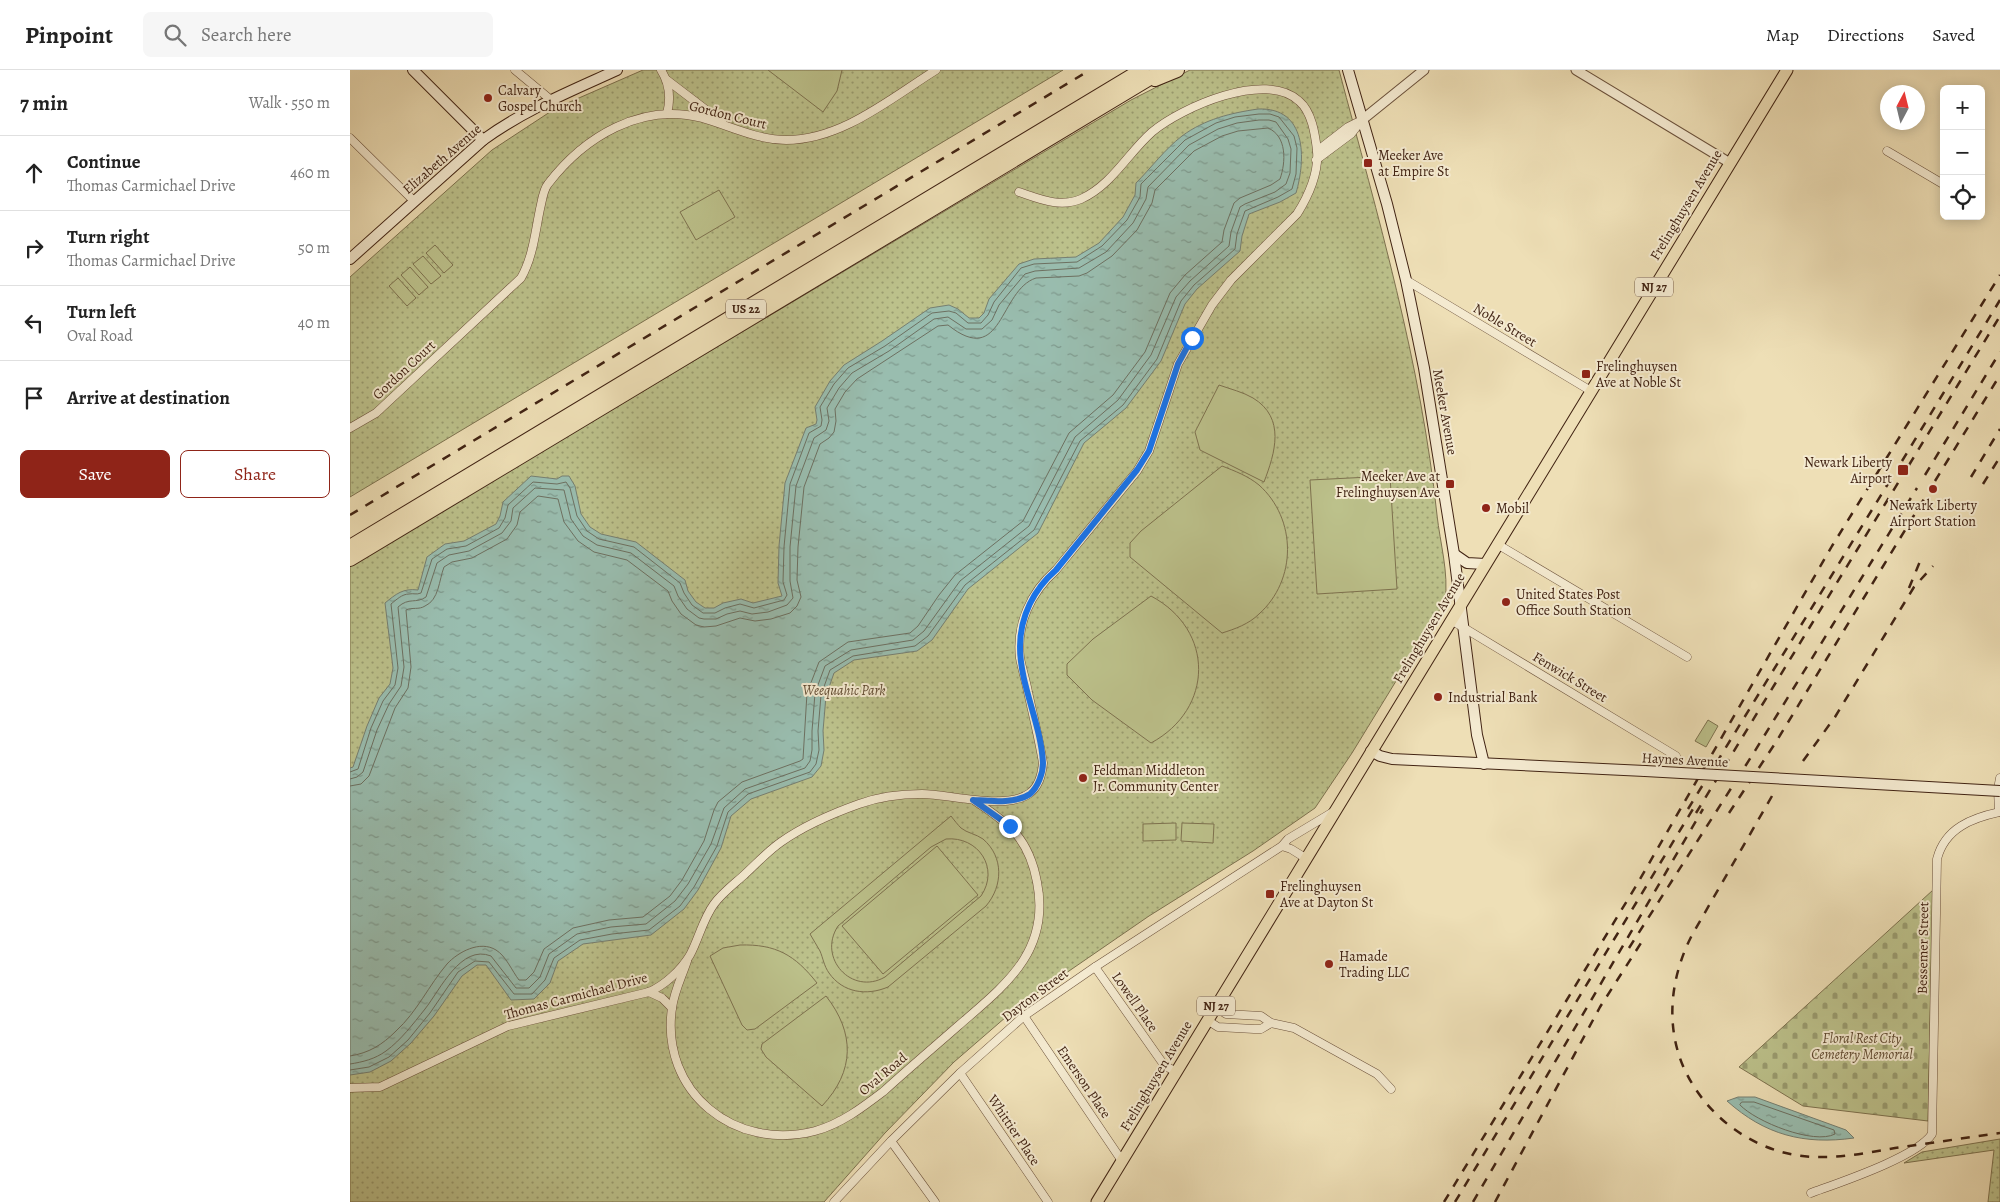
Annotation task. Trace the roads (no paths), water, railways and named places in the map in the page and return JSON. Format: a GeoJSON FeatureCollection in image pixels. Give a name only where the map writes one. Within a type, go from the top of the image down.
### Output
{"type":"FeatureCollection","features":[{"type":"Feature","properties":{"kind":"highway","name":"US 22"},"geometry":{"type":"LineString","coordinates":[[350,548],[1142,70]]}},
{"type":"Feature","properties":{"kind":"highway","name":"US 22"},"geometry":{"type":"LineString","coordinates":[[350,559],[1163,70]]}},
{"type":"Feature","properties":{"kind":"highway"},"geometry":{"type":"LineString","coordinates":[[1109,102],[1177,70]]}},
{"type":"Feature","properties":{"kind":"main road"},"geometry":{"type":"LineString","coordinates":[[412,70],[483,140]]}},
{"type":"Feature","properties":{"kind":"main road","name":"Elizabeth Avenue"},"geometry":{"type":"LineString","coordinates":[[350,259],[483,140],[507,123],[551,100],[617,70]]}},
{"type":"Feature","properties":{"kind":"main road","name":"Meeker Avenue"},"geometry":{"type":"LineString","coordinates":[[1348,70],[1387,204],[1406,280],[1424,368],[1454,554],[1477,735],[1484,764]]}},
{"type":"Feature","properties":{"kind":"main road","name":"Frelinghuysen Avenue"},"geometry":{"type":"LineString","coordinates":[[1097,1202],[1787,70]]}},
{"type":"Feature","properties":{"kind":"main road"},"geometry":{"type":"LineString","coordinates":[[1454,554],[1467,563],[1486,564]]}},
{"type":"Feature","properties":{"kind":"main road","name":"Haynes Avenue"},"geometry":{"type":"LineString","coordinates":[[1371,751],[1392,759],[2000,791]]}},
{"type":"Feature","properties":{"kind":"street"},"geometry":{"type":"LineString","coordinates":[[515,70],[551,100]]}},
{"type":"Feature","properties":{"kind":"street"},"geometry":{"type":"LineString","coordinates":[[661,70],[667,80],[726,125]]}},
{"type":"Feature","properties":{"kind":"street","name":"Gordon Court"},"geometry":{"type":"LineString","coordinates":[[350,428],[376,413],[521,278],[530,258],[546,186],[581,149],[616,126],[639,118],[667,114],[700,117],[764,138],[787,140],[807,137],[852,123],[936,70]]}},
{"type":"Feature","properties":{"kind":"street"},"geometry":{"type":"LineString","coordinates":[[1317,151],[1348,127],[1362,120],[1424,70]]}},
{"type":"Feature","properties":{"kind":"street"},"geometry":{"type":"LineString","coordinates":[[1576,70],[1730,162]]}},
{"type":"Feature","properties":{"kind":"street"},"geometry":{"type":"LineString","coordinates":[[667,80],[669,104],[667,114]]}},
{"type":"Feature","properties":{"kind":"street","name":"Thomas Carmichael Drive"},"geometry":{"type":"LineString","coordinates":[[350,1088],[380,1087],[508,1026],[656,989],[669,979],[690,955],[714,904],[779,843],[799,830],[842,810],[880,798],[922,794],[973,800],[1002,801],[1028,795],[1035,789],[1042,772],[1043,763],[1020,658],[1020,638],[1028,608],[1044,582],[1056,570],[1137,470],[1149,451],[1178,364],[1192,338],[1212,305],[1231,280],[1296,214],[1304,203],[1314,178],[1317,151],[1308,112],[1298,99],[1290,94],[1255,89],[1215,98],[1191,108],[1171,120],[1153,132],[1099,189],[1080,200],[1055,204],[1019,192]]}},
{"type":"Feature","properties":{"kind":"street"},"geometry":{"type":"LineString","coordinates":[[1316,160],[1351,134],[1362,120]]}},
{"type":"Feature","properties":{"kind":"street"},"geometry":{"type":"LineString","coordinates":[[350,138],[414,201]]}},
{"type":"Feature","properties":{"kind":"street"},"geometry":{"type":"LineString","coordinates":[[1887,150],[1940,182]]}},
{"type":"Feature","properties":{"kind":"street","name":"Noble Street"},"geometry":{"type":"LineString","coordinates":[[1406,280],[1591,391]]}},
{"type":"Feature","properties":{"kind":"street"},"geometry":{"type":"LineString","coordinates":[[1498,544],[1687,657]]}},
{"type":"Feature","properties":{"kind":"street","name":"Fenwick Street"},"geometry":{"type":"LineString","coordinates":[[1451,620],[1676,756]]}},
{"type":"Feature","properties":{"kind":"street"},"geometry":{"type":"LineString","coordinates":[[1999,812],[1998,789],[2000,778]]}},
{"type":"Feature","properties":{"kind":"street","name":"Oval Road"},"geometry":{"type":"LineString","coordinates":[[690,955],[672,1008],[673,1051],[681,1077],[688,1088],[708,1108],[738,1126],[766,1133],[801,1133],[828,1126],[865,1106],[1003,988],[1020,967],[1033,940],[1038,922],[1039,898],[1032,863],[1021,840],[1010,826],[973,800]]}},
{"type":"Feature","properties":{"kind":"street","name":"Dayton Street"},"geometry":{"type":"LineString","coordinates":[[834,1202],[891,1141],[960,1073],[1024,1016],[1095,967],[1282,846],[1288,839],[1335,811]]}},
{"type":"Feature","properties":{"kind":"street","name":"Bessemer Street"},"geometry":{"type":"LineString","coordinates":[[1811,1193],[1909,1153],[1930,1137],[1933,1131],[1937,859],[1945,841],[1956,829],[1970,820],[1999,812]]}},
{"type":"Feature","properties":{"kind":"street"},"geometry":{"type":"LineString","coordinates":[[1282,846],[1307,859]]}},
{"type":"Feature","properties":{"kind":"street","name":"Lowell Place"},"geometry":{"type":"LineString","coordinates":[[1095,967],[1164,1065],[1176,1072]]}},
{"type":"Feature","properties":{"kind":"street"},"geometry":{"type":"LineString","coordinates":[[648,992],[662,998],[672,1008]]}},
{"type":"Feature","properties":{"kind":"street"},"geometry":{"type":"LineString","coordinates":[[1215,1007],[1226,1014],[1261,1016],[1271,1023],[1294,1028],[1377,1074],[1391,1089]]}},
{"type":"Feature","properties":{"kind":"street","name":"Emerson Place"},"geometry":{"type":"LineString","coordinates":[[1024,1016],[1122,1161]]}},
{"type":"Feature","properties":{"kind":"street"},"geometry":{"type":"LineString","coordinates":[[1207,1020],[1218,1026],[1254,1029],[1261,1029],[1271,1023]]}},
{"type":"Feature","properties":{"kind":"street","name":"Whittier Place"},"geometry":{"type":"LineString","coordinates":[[960,1073],[1048,1202]]}},
{"type":"Feature","properties":{"kind":"street"},"geometry":{"type":"LineString","coordinates":[[891,1141],[935,1202]]}},
{"type":"Feature","properties":{"kind":"water"},"geometry":{"type":"Polygon","coordinates":[[[1258,109],[1274,111],[1286,116],[1294,126],[1299,138],[1301,151],[1301,165],[1296,193],[1280,202],[1249,214],[1242,236],[1240,251],[1197,289],[1185,304],[1161,361],[1126,408],[1084,443],[1038,533],[968,589],[932,640],[917,651],[854,660],[834,673],[826,696],[823,731],[824,750],[821,766],[812,777],[751,799],[731,816],[721,848],[698,890],[684,909],[651,935],[583,944],[558,961],[550,983],[534,999],[511,1000],[486,965],[477,965],[462,976],[434,1016],[411,1043],[391,1061],[370,1072],[350,1075],[350,768],[353,767],[379,698],[390,684],[393,668],[385,603],[400,592],[418,590],[427,557],[445,544],[464,541],[496,524],[503,502],[531,476],[557,479],[562,476],[569,476],[575,486],[581,514],[590,527],[601,534],[636,542],[685,580],[688,591],[696,602],[705,608],[714,608],[723,603],[741,599],[753,603],[782,596],[778,583],[779,546],[785,483],[806,428],[816,424],[815,407],[830,381],[844,365],[930,308],[949,305],[958,309],[969,318],[979,318],[984,313],[989,299],[1019,264],[1034,259],[1076,257],[1099,243],[1123,217],[1135,195],[1136,183],[1182,136],[1200,125],[1218,118],[1258,109]]]}},
{"type":"Feature","properties":{"kind":"water"},"geometry":{"type":"Polygon","coordinates":[[[1738,1097],[1755,1097],[1846,1130],[1854,1138],[1818,1140],[1786,1135],[1756,1122],[1741,1113],[1727,1101],[1738,1097]]]}},
{"type":"Feature","properties":{"kind":"railway"},"geometry":{"type":"LineString","coordinates":[[350,515],[1090,70]]}},
{"type":"Feature","properties":{"kind":"railway"},"geometry":{"type":"LineString","coordinates":[[1444,1202],[1636,886],[1832,546],[2000,275]]}},
{"type":"Feature","properties":{"kind":"railway"},"geometry":{"type":"LineString","coordinates":[[1902,461],[2000,300]]}},
{"type":"Feature","properties":{"kind":"railway"},"geometry":{"type":"LineString","coordinates":[[1909,465],[2000,316]]}},
{"type":"Feature","properties":{"kind":"railway"},"geometry":{"type":"LineString","coordinates":[[1925,475],[2000,352]]}},
{"type":"Feature","properties":{"kind":"railway"},"geometry":{"type":"LineString","coordinates":[[1935,481],[2000,375]]}},
{"type":"Feature","properties":{"kind":"railway"},"geometry":{"type":"LineString","coordinates":[[1971,477],[2000,429]]}},
{"type":"Feature","properties":{"kind":"railway"},"geometry":{"type":"LineString","coordinates":[[1983,484],[2000,457]]}},
{"type":"Feature","properties":{"kind":"railway"},"geometry":{"type":"LineString","coordinates":[[1688,809],[1894,474]]}},
{"type":"Feature","properties":{"kind":"railway"},"geometry":{"type":"LineString","coordinates":[[1696,813],[1901,478]]}},
{"type":"Feature","properties":{"kind":"railway"},"geometry":{"type":"LineString","coordinates":[[1629,948],[1753,754],[1917,488]]}},
{"type":"Feature","properties":{"kind":"railway"},"geometry":{"type":"LineString","coordinates":[[1729,813],[1776,742],[1927,494]]}},
{"type":"Feature","properties":{"kind":"railway"},"geometry":{"type":"LineString","coordinates":[[1909,588],[1921,559]]}},
{"type":"Feature","properties":{"kind":"railway"},"geometry":{"type":"LineString","coordinates":[[1803,761],[1835,717],[1914,587],[1933,566]]}},
{"type":"Feature","properties":{"kind":"railway"},"geometry":{"type":"LineString","coordinates":[[1772,796],[1692,935],[1679,967],[1675,983],[1672,1016],[1677,1050],[1693,1086],[1707,1104],[1740,1133],[1759,1144],[1801,1156],[1833,1157],[1851,1155],[2000,1133]]}},
{"type":"Feature","properties":{"kind":"railway"},"geometry":{"type":"LineString","coordinates":[[1455,1202],[1696,804]]}},
{"type":"Feature","properties":{"kind":"railway"},"geometry":{"type":"LineString","coordinates":[[1473,1202],[1703,809]]}},
{"type":"Feature","properties":{"kind":"railway"},"geometry":{"type":"LineString","coordinates":[[1495,1202],[1600,1007],[1641,943]]}},
{"type":"Feature","properties":{"kind":"place","name":"Calvary Gospel Church"},"geometry":{"type":"Point","coordinates":[488,98]}},
{"type":"Feature","properties":{"kind":"place","name":"Meeker Ave at Empire St"},"geometry":{"type":"Point","coordinates":[1368,163]}},
{"type":"Feature","properties":{"kind":"place","name":"Frelinghuysen Ave at Noble St"},"geometry":{"type":"Point","coordinates":[1586,374]}},
{"type":"Feature","properties":{"kind":"place","name":"Newark Liberty Airport"},"geometry":{"type":"Point","coordinates":[1903,470]}},
{"type":"Feature","properties":{"kind":"place","name":"Meeker Ave at Frelinghuysen Ave"},"geometry":{"type":"Point","coordinates":[1450,484]}},
{"type":"Feature","properties":{"kind":"place","name":"Newark Liberty Airport Station"},"geometry":{"type":"Point","coordinates":[1933,489]}},
{"type":"Feature","properties":{"kind":"place","name":"Mobil"},"geometry":{"type":"Point","coordinates":[1486,508]}},
{"type":"Feature","properties":{"kind":"place","name":"United States Post Office South Station"},"geometry":{"type":"Point","coordinates":[1506,602]}},
{"type":"Feature","properties":{"kind":"place","name":"Industrial Bank"},"geometry":{"type":"Point","coordinates":[1438,697]}},
{"type":"Feature","properties":{"kind":"place","name":"Feldman Middleton Jr. Community Center"},"geometry":{"type":"Point","coordinates":[1083,778]}},
{"type":"Feature","properties":{"kind":"place","name":"Frelinghuysen Ave at Dayton St"},"geometry":{"type":"Point","coordinates":[1270,894]}},
{"type":"Feature","properties":{"kind":"place","name":"Hamade Trading LLC"},"geometry":{"type":"Point","coordinates":[1329,964]}},
{"type":"Feature","properties":{"kind":"park label","name":"Weequahic Park"},"geometry":{"type":"Point","coordinates":[844,690]}},
{"type":"Feature","properties":{"kind":"park label","name":"Floral Rest City Cemetery Memorial"},"geometry":{"type":"Point","coordinates":[1862,1046]}}]}
